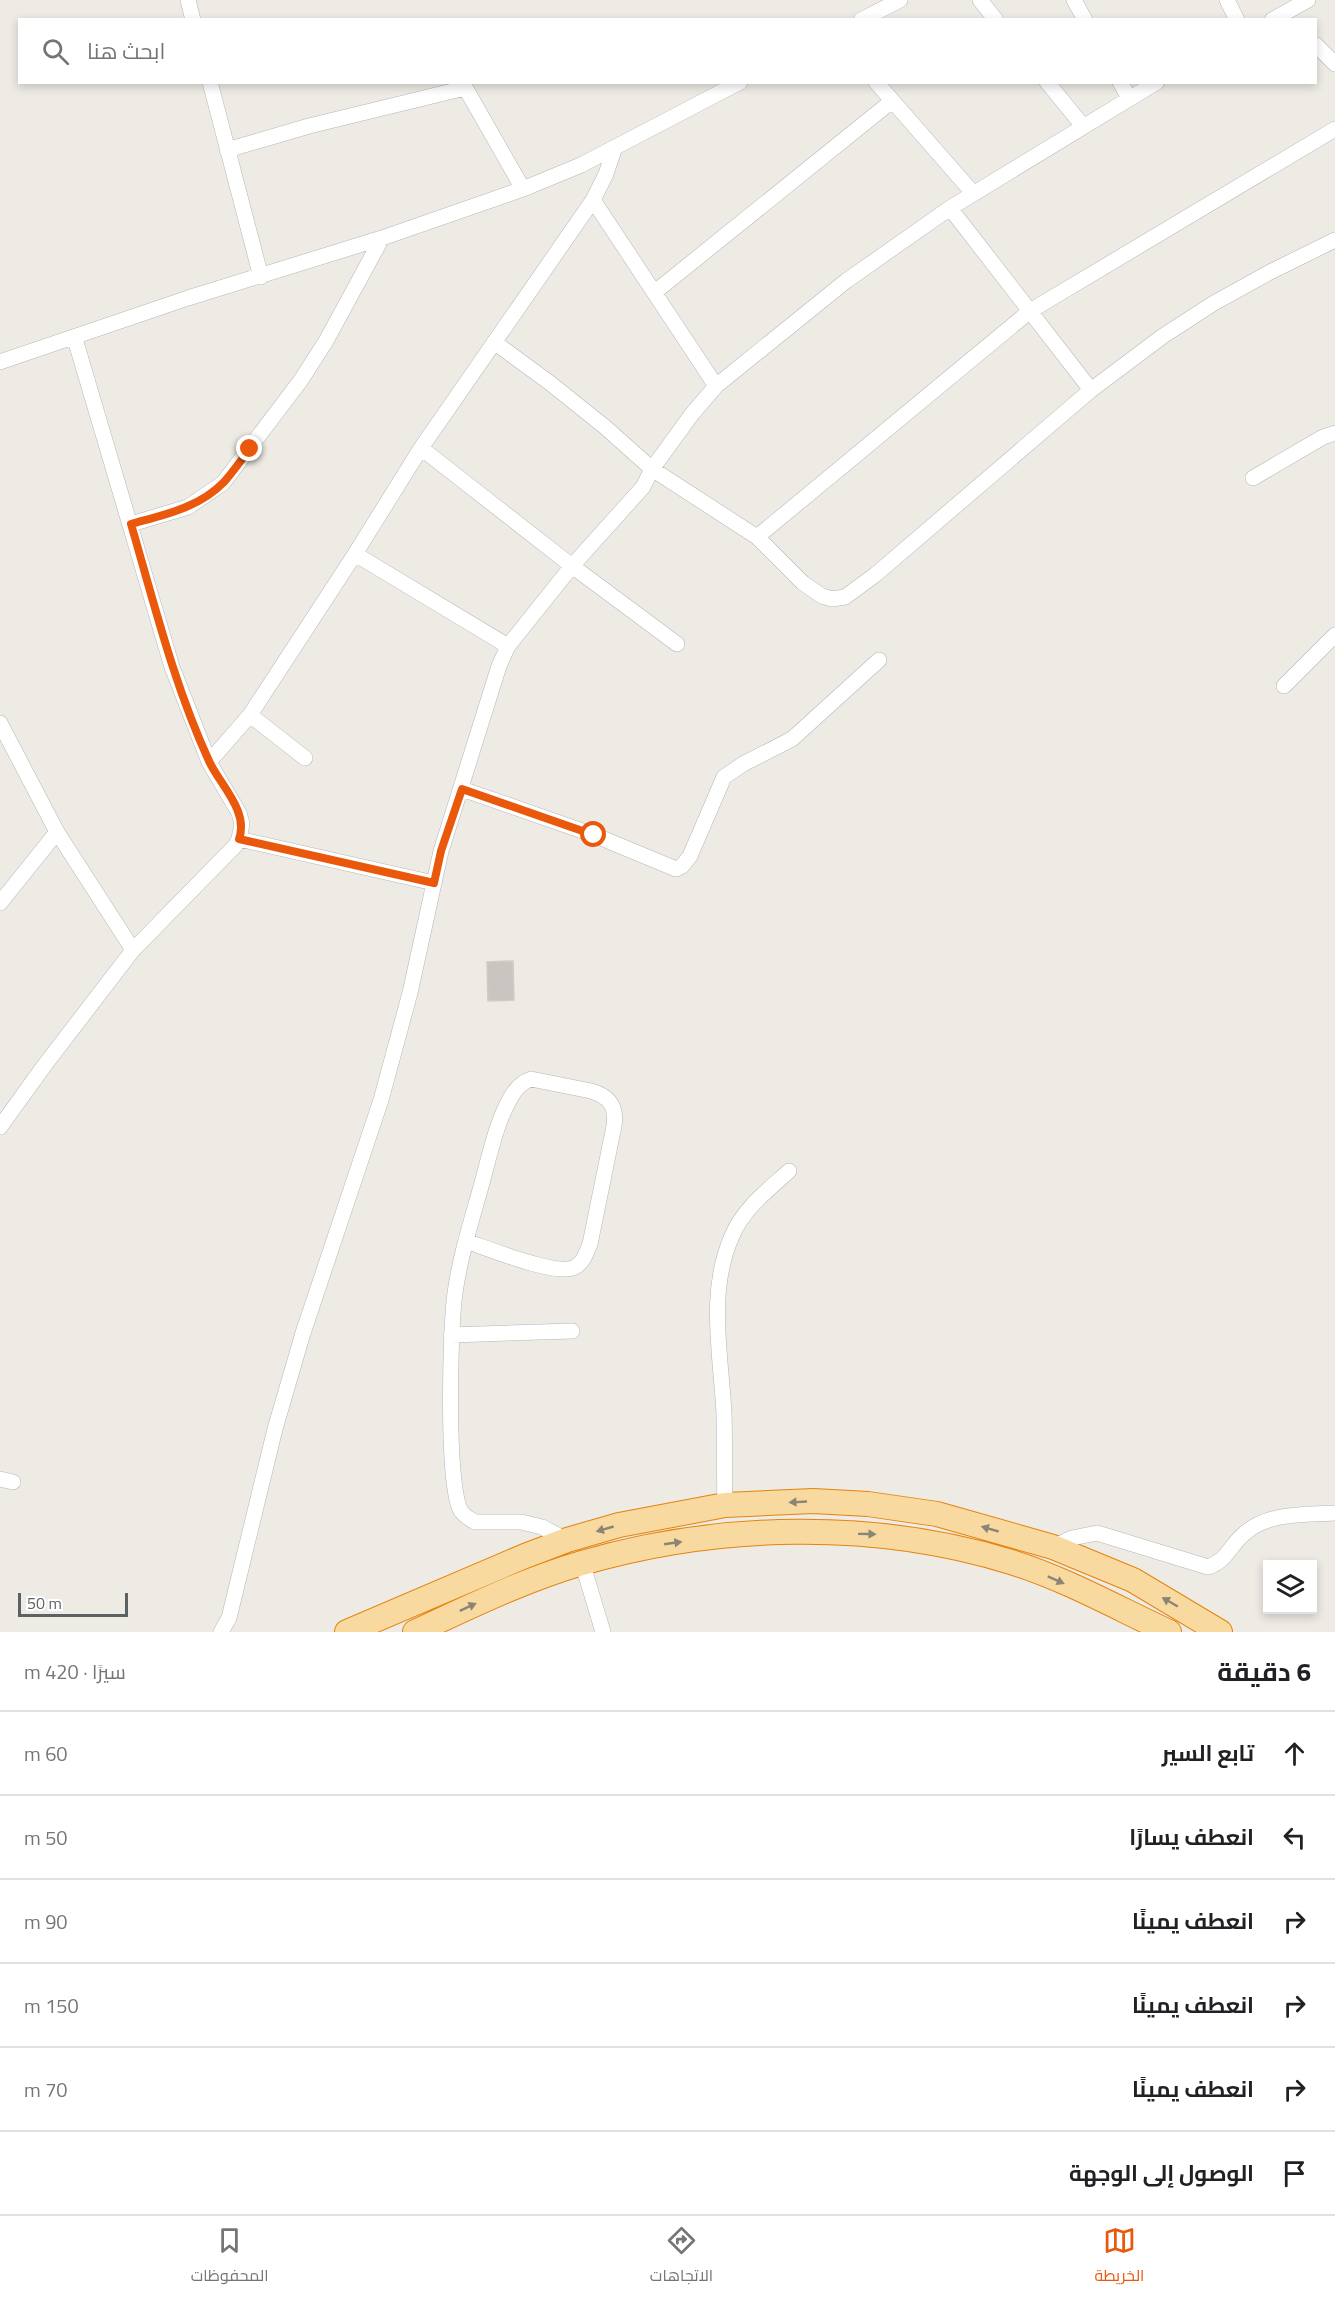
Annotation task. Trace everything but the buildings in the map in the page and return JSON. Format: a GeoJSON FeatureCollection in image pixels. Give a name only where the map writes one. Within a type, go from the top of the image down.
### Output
{"type":"FeatureCollection","features":[{"type":"Feature","properties":{"kind":"highway"},"geometry":{"type":"LineString","coordinates":[[348,1632],[567,1540],[619,1525],[725,1505],[813,1501],[868,1504],[937,1514],[1053,1547],[1133,1580],[1220,1632]]}},
{"type":"Feature","properties":{"kind":"highway"},"geometry":{"type":"LineString","coordinates":[[415,1632],[529,1581],[582,1562],[654,1546],[757,1532],[880,1535],[942,1545],[1012,1562],[1053,1578],[1169,1632]]}},
{"type":"Feature","properties":{"kind":"street"},"geometry":{"type":"LineString","coordinates":[[188,0],[192,18]]}},
{"type":"Feature","properties":{"kind":"street"},"geometry":{"type":"LineString","coordinates":[[865,18],[900,0]]}},
{"type":"Feature","properties":{"kind":"street"},"geometry":{"type":"LineString","coordinates":[[980,0],[994,18]]}},
{"type":"Feature","properties":{"kind":"street"},"geometry":{"type":"LineString","coordinates":[[1074,0],[1084,18]]}},
{"type":"Feature","properties":{"kind":"street"},"geometry":{"type":"LineString","coordinates":[[1227,0],[1236,18]]}},
{"type":"Feature","properties":{"kind":"street"},"geometry":{"type":"LineString","coordinates":[[1281,18],[1308,0]]}},
{"type":"Feature","properties":{"kind":"street"},"geometry":{"type":"LineString","coordinates":[[1317,46],[1335,64]]}},
{"type":"Feature","properties":{"kind":"street"},"geometry":{"type":"LineString","coordinates":[[210,84],[261,277]]}},
{"type":"Feature","properties":{"kind":"street"},"geometry":{"type":"LineString","coordinates":[[0,362],[75,339],[189,298],[382,238],[523,189],[581,165],[736,84]]}},
{"type":"Feature","properties":{"kind":"street"},"geometry":{"type":"LineString","coordinates":[[878,84],[973,194]]}},
{"type":"Feature","properties":{"kind":"street"},"geometry":{"type":"LineString","coordinates":[[1049,84],[1083,126]]}},
{"type":"Feature","properties":{"kind":"street"},"geometry":{"type":"LineString","coordinates":[[1121,84],[1129,98]]}},
{"type":"Feature","properties":{"kind":"street"},"geometry":{"type":"LineString","coordinates":[[222,1632],[228,1618],[261,1478],[303,1333],[381,1100],[410,993],[441,851],[491,691],[508,646],[572,566],[643,487],[652,469],[692,414],[716,386],[846,281],[950,207],[1154,84]]}},
{"type":"Feature","properties":{"kind":"street"},"geometry":{"type":"LineString","coordinates":[[227,150],[464,85],[523,189]]}},
{"type":"Feature","properties":{"kind":"street"},"geometry":{"type":"LineString","coordinates":[[655,292],[892,101]]}},
{"type":"Feature","properties":{"kind":"street"},"geometry":{"type":"LineString","coordinates":[[757,537],[1030,311],[1335,129]]}},
{"type":"Feature","properties":{"kind":"street"},"geometry":{"type":"LineString","coordinates":[[209,762],[250,715],[421,448],[593,200],[606,174],[615,147]]}},
{"type":"Feature","properties":{"kind":"street"},"geometry":{"type":"LineString","coordinates":[[593,200],[716,386]]}},
{"type":"Feature","properties":{"kind":"street"},"geometry":{"type":"LineString","coordinates":[[950,207],[1091,390]]}},
{"type":"Feature","properties":{"kind":"street"},"geometry":{"type":"LineString","coordinates":[[131,524],[188,507],[223,483],[301,380],[327,341],[382,238]]}},
{"type":"Feature","properties":{"kind":"street"},"geometry":{"type":"LineString","coordinates":[[494,342],[550,383],[652,469],[757,537],[803,582],[822,596],[832,599],[845,597],[875,575],[1091,390],[1163,336],[1214,303],[1335,240]]}},
{"type":"Feature","properties":{"kind":"street"},"geometry":{"type":"LineString","coordinates":[[0,1127],[133,950],[239,839],[242,824],[239,813],[209,762],[172,667],[75,339]]}},
{"type":"Feature","properties":{"kind":"street"},"geometry":{"type":"LineString","coordinates":[[1253,478],[1323,437],[1335,433]]}},
{"type":"Feature","properties":{"kind":"street"},"geometry":{"type":"LineString","coordinates":[[421,448],[572,566],[677,644]]}},
{"type":"Feature","properties":{"kind":"street"},"geometry":{"type":"LineString","coordinates":[[355,554],[508,646]]}},
{"type":"Feature","properties":{"kind":"street"},"geometry":{"type":"LineString","coordinates":[[1284,686],[1335,635]]}},
{"type":"Feature","properties":{"kind":"street"},"geometry":{"type":"LineString","coordinates":[[462,789],[594,835],[676,869],[682,866],[690,856],[724,777],[742,764],[792,739],[879,660]]}},
{"type":"Feature","properties":{"kind":"street"},"geometry":{"type":"LineString","coordinates":[[250,715],[305,758]]}},
{"type":"Feature","properties":{"kind":"street"},"geometry":{"type":"LineString","coordinates":[[0,723],[57,832],[133,950]]}},
{"type":"Feature","properties":{"kind":"street"},"geometry":{"type":"LineString","coordinates":[[0,903],[57,832]]}},
{"type":"Feature","properties":{"kind":"street"},"geometry":{"type":"LineString","coordinates":[[239,839],[434,883]]}},
{"type":"Feature","properties":{"kind":"street"},"geometry":{"type":"LineString","coordinates":[[466,1241],[539,1265],[569,1270],[577,1266],[585,1257],[590,1244],[614,1126],[615,1117],[610,1101],[591,1090],[531,1079],[523,1082],[511,1096],[500,1122],[466,1241],[455,1293],[451,1335],[451,1411],[454,1474],[460,1510],[475,1522],[521,1522],[542,1527],[567,1540]]}},
{"type":"Feature","properties":{"kind":"street"},"geometry":{"type":"LineString","coordinates":[[725,1505],[724,1413],[717,1314],[723,1261],[732,1234],[754,1203],[789,1171]]}},
{"type":"Feature","properties":{"kind":"street"},"geometry":{"type":"LineString","coordinates":[[451,1335],[572,1331]]}},
{"type":"Feature","properties":{"kind":"street"},"geometry":{"type":"LineString","coordinates":[[1053,1547],[1072,1538],[1097,1533],[1208,1567],[1227,1557],[1243,1534],[1257,1524],[1290,1515],[1335,1513]]}},
{"type":"Feature","properties":{"kind":"street"},"geometry":{"type":"LineString","coordinates":[[582,1562],[603,1632]]}},
{"type":"Feature","properties":{"kind":"route"},"geometry":{"type":"LineString","coordinates":[[250,449],[223,483],[201,499],[188,507],[131,524],[172,667],[209,762],[239,813],[242,832],[239,839],[434,883],[441,851],[462,789],[594,835]]}}]}
